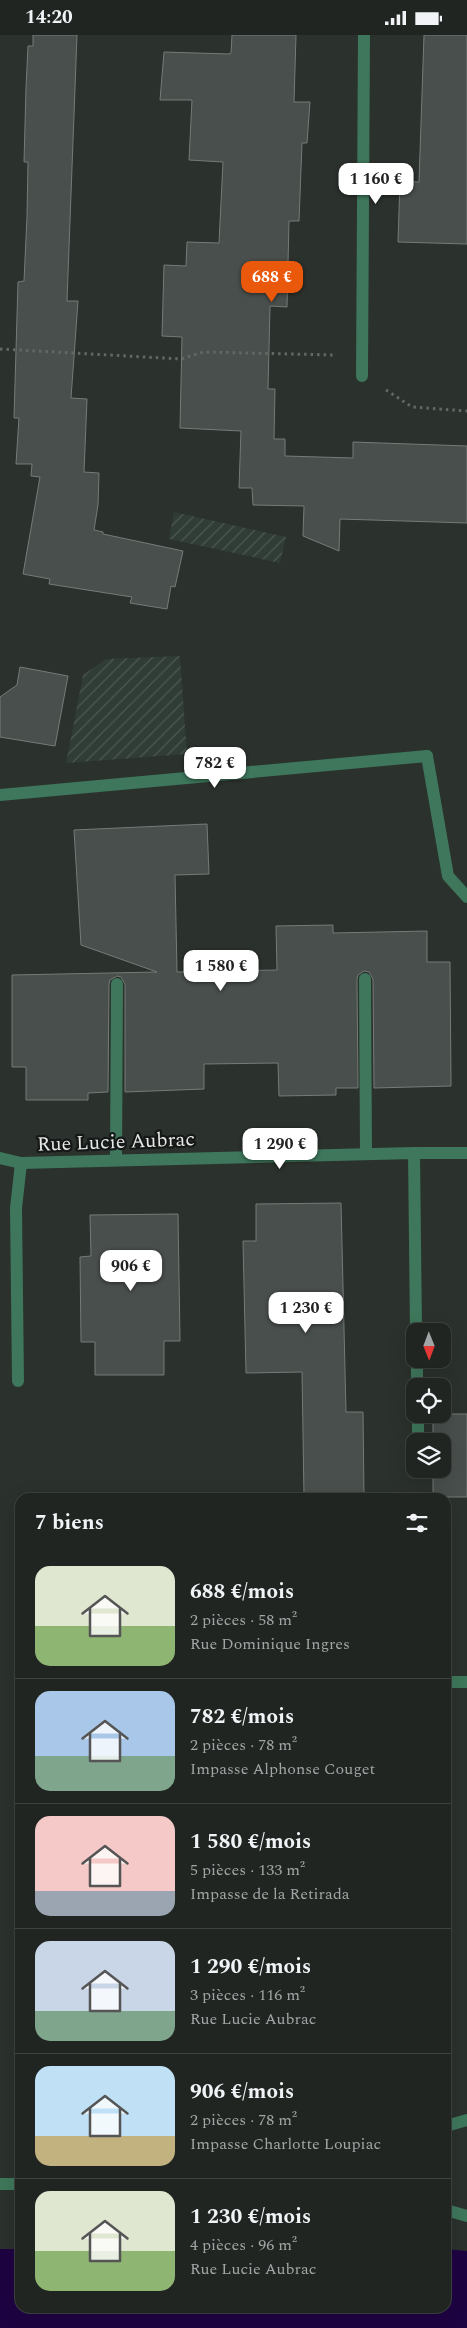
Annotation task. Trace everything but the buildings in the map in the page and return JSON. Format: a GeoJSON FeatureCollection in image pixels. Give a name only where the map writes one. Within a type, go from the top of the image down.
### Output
{"type":"FeatureCollection","features":[{"type":"Feature","properties":{"kind":"street"},"geometry":{"type":"LineString","coordinates":[[362,376],[364,35]]}},
{"type":"Feature","properties":{"kind":"street"},"geometry":{"type":"LineString","coordinates":[[0,795],[427,756],[448,876],[467,897]]}},
{"type":"Feature","properties":{"kind":"street"},"geometry":{"type":"LineString","coordinates":[[365,979],[366,1154]]}},
{"type":"Feature","properties":{"kind":"street"},"geometry":{"type":"LineString","coordinates":[[116,1160],[117,984]]}},
{"type":"Feature","properties":{"kind":"street"},"geometry":{"type":"LineString","coordinates":[[414,1153],[416,1323]]}},
{"type":"Feature","properties":{"kind":"street","name":"Rue Lucie Aubrac"},"geometry":{"type":"LineString","coordinates":[[0,1158],[20,1163],[467,1153]]}},
{"type":"Feature","properties":{"kind":"street"},"geometry":{"type":"LineString","coordinates":[[18,1381],[16,1208],[20,1163]]}},
{"type":"Feature","properties":{"kind":"street"},"geometry":{"type":"LineString","coordinates":[[451,1682],[467,1682]]}},
{"type":"Feature","properties":{"kind":"street"},"geometry":{"type":"LineString","coordinates":[[451,2125],[467,2120]]}},
{"type":"Feature","properties":{"kind":"street"},"geometry":{"type":"LineString","coordinates":[[0,2184],[15,2184]]}},
{"type":"Feature","properties":{"kind":"street"},"geometry":{"type":"LineString","coordinates":[[451,2211],[467,2216]]}},
{"type":"Feature","properties":{"kind":"path"},"geometry":{"type":"LineString","coordinates":[[0,349],[181,359],[203,352],[361,356]]}},
{"type":"Feature","properties":{"kind":"path"},"geometry":{"type":"LineString","coordinates":[[362,376],[412,407],[467,411]]}},
{"type":"Feature","properties":{"kind":"shaded area"},"geometry":{"type":"Polygon","coordinates":[[[174,512],[286,537],[280,563],[169,539],[174,512]]]}},
{"type":"Feature","properties":{"kind":"shaded area"},"geometry":{"type":"Polygon","coordinates":[[[180,656],[187,754],[66,763],[83,675],[106,659],[180,656]]]}},
{"type":"Feature","properties":{"kind":"shaded area"},"geometry":{"type":"Polygon","coordinates":[[[0,2249],[15,2249],[15,2313],[451,2313],[451,2249],[467,2251],[467,2328],[0,2328],[0,2249]]]}}]}
